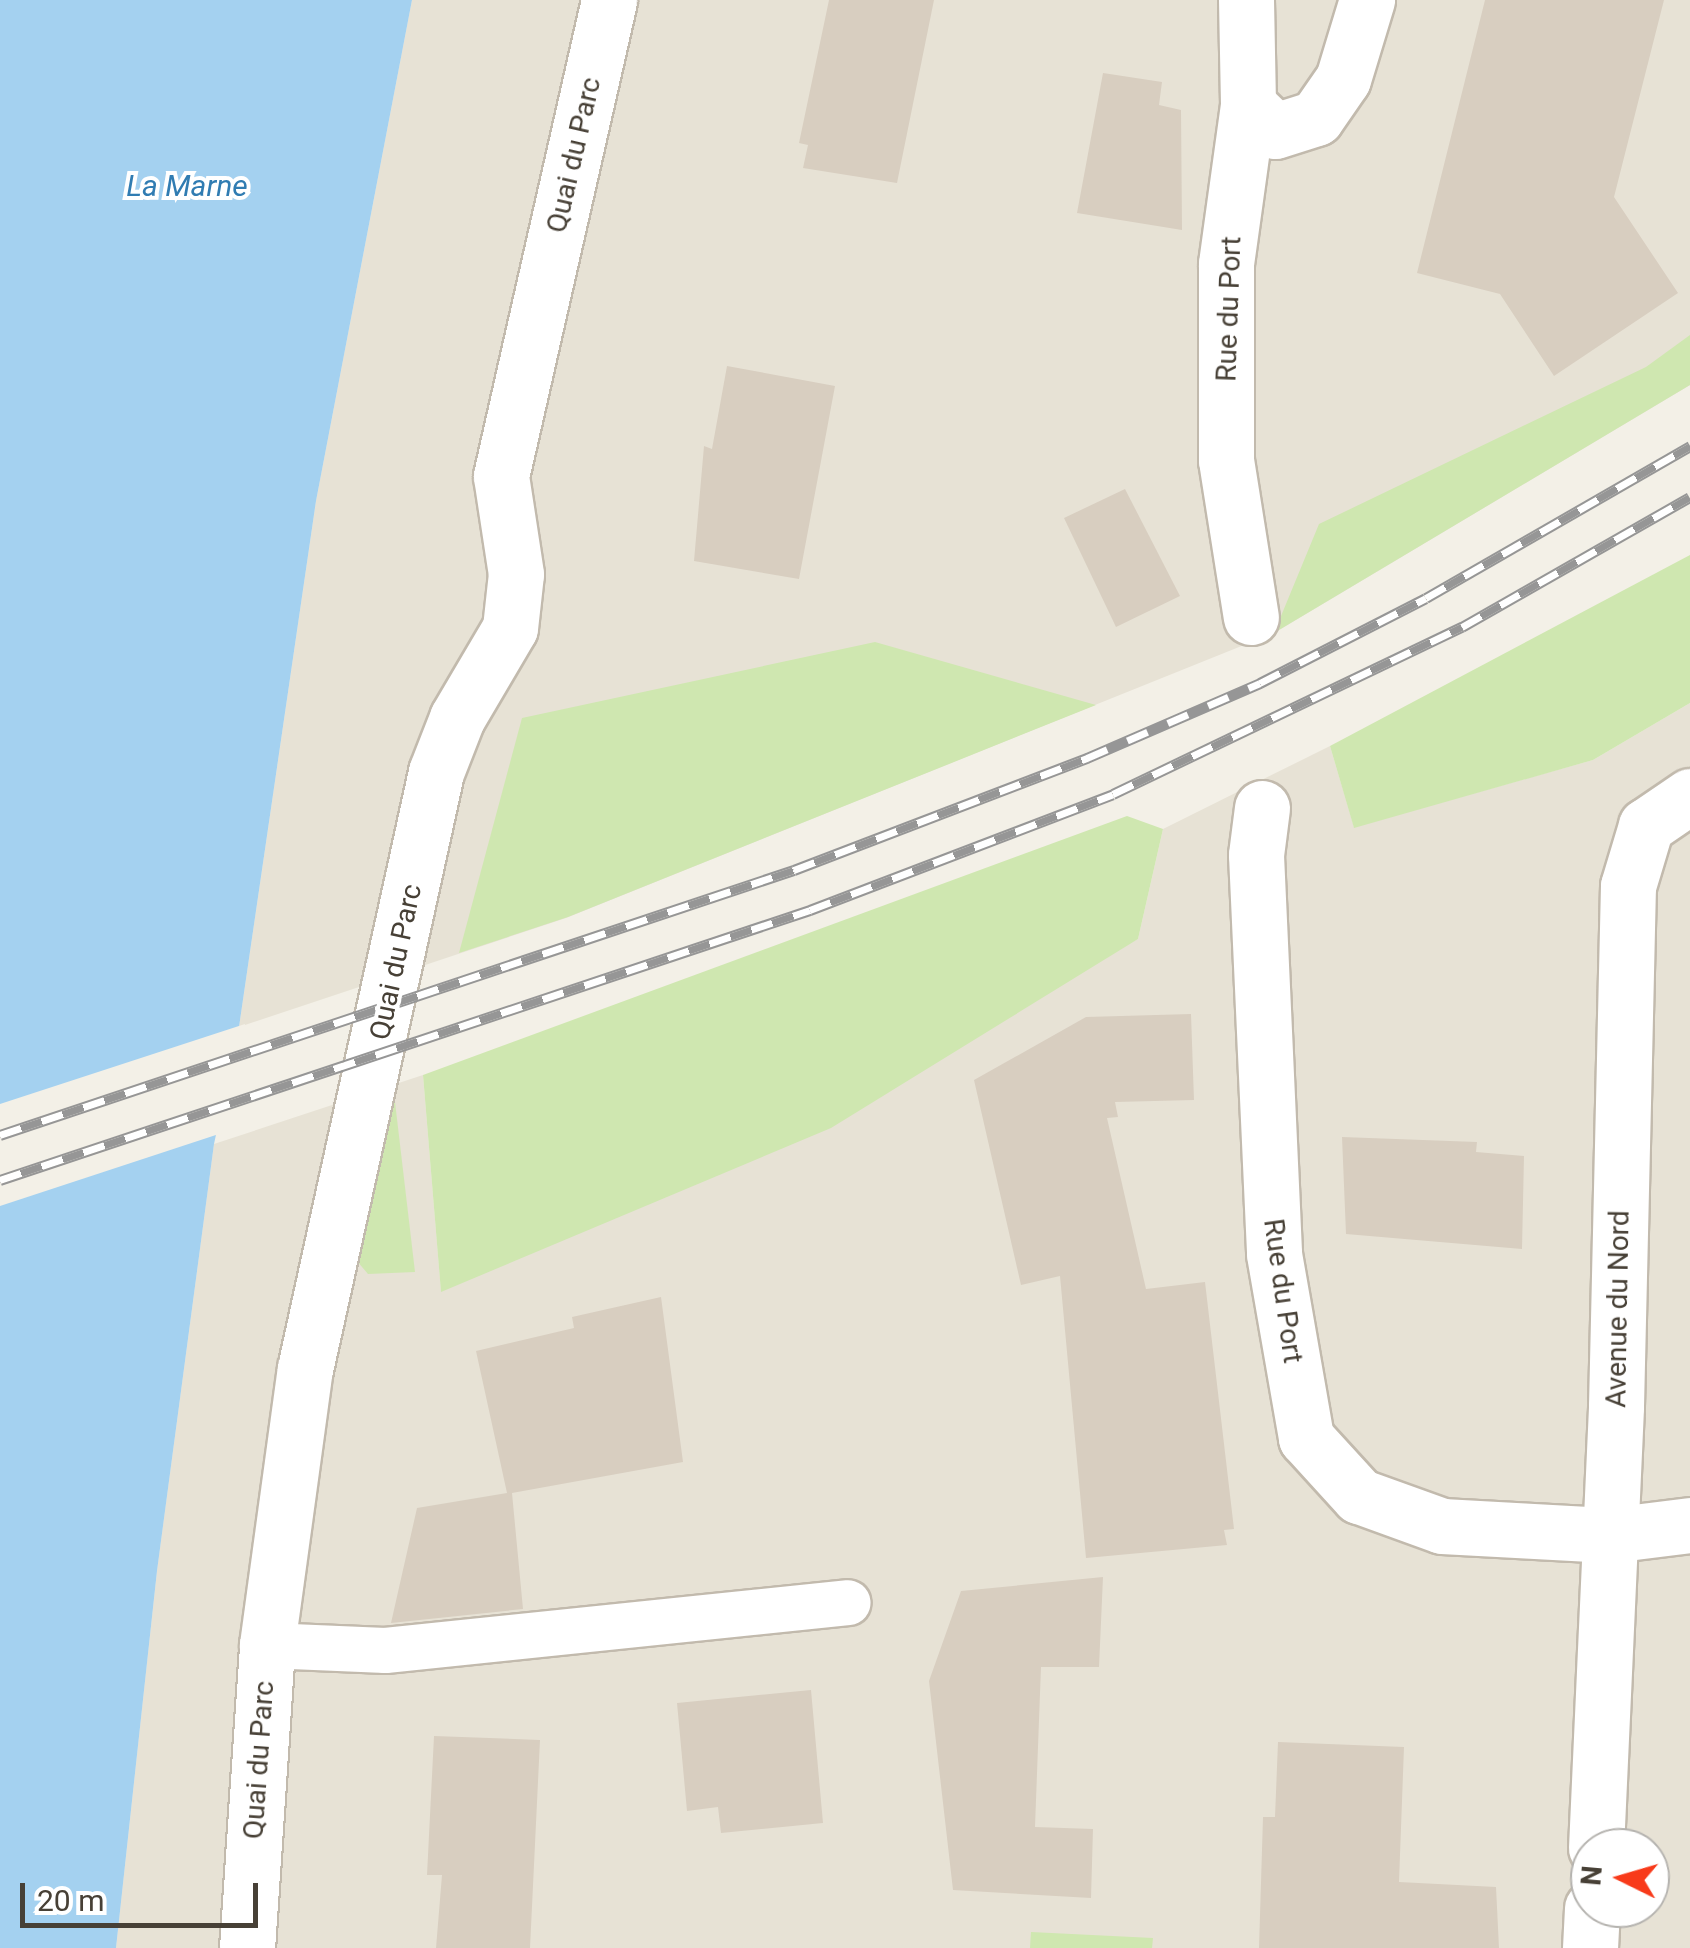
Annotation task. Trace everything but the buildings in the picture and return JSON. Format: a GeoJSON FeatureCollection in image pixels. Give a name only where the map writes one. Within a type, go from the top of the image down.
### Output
{"type":"FeatureCollection","features":[{"type":"Feature","properties":{"kind":"street","name":"Quai du Parc"},"geometry":{"type":"LineString","coordinates":[[248,1948],[266,1644],[305,1369],[436,772],[457,718],[510,628],[516,574],[500,476],[609,0]]}},
{"type":"Feature","properties":{"kind":"street","name":"Rue du Port"},"geometry":{"type":"LineString","coordinates":[[1246,0],[1248,105],[1226,264],[1226,460],[1251,616]]}},
{"type":"Feature","properties":{"kind":"street"},"geometry":{"type":"LineString","coordinates":[[1248,105],[1275,130],[1316,118],[1344,78],[1367,0]]}},
{"type":"Feature","properties":{"kind":"street","name":"Avenue du Nord"},"geometry":{"type":"LineString","coordinates":[[1597,1828],[1610,1535],[1628,886],[1646,826],[1690,796]]}},
{"type":"Feature","properties":{"kind":"street","name":"Rue du Port"},"geometry":{"type":"LineString","coordinates":[[1262,808],[1256,855],[1274,1254],[1306,1438],[1359,1496],[1442,1526],[1610,1535],[1690,1525]]}},
{"type":"Feature","properties":{"kind":"lane"},"geometry":{"type":"LineString","coordinates":[[266,1644],[384,1650],[848,1602]]}},
{"type":"Feature","properties":{"kind":"shaded area"},"geometry":{"type":"Polygon","coordinates":[[[412,0],[1690,0],[1690,385],[1274,633],[566,918],[239,1027],[316,501],[412,0]]]}},
{"type":"Feature","properties":{"kind":"shaded area"},"geometry":{"type":"Polygon","coordinates":[[[1690,703],[1690,1948],[116,1948],[157,1571],[214,1144],[423,1075],[441,1291],[1138,939],[1163,829],[1330,746],[1354,827],[1593,760],[1690,703]]]}},
{"type":"Feature","properties":{"kind":"green space"},"geometry":{"type":"Polygon","coordinates":[[[1690,335],[1690,385],[1274,633],[1319,524],[1646,367],[1690,335]]]}},
{"type":"Feature","properties":{"kind":"green space"},"geometry":{"type":"Polygon","coordinates":[[[1690,555],[1690,703],[1593,760],[1354,828],[1330,746],[1690,555]]]}},
{"type":"Feature","properties":{"kind":"green space"},"geometry":{"type":"Polygon","coordinates":[[[875,642],[1096,705],[568,917],[459,953],[522,718],[875,642]]]}},
{"type":"Feature","properties":{"kind":"green space"},"geometry":{"type":"Polygon","coordinates":[[[1127,816],[1163,829],[1138,939],[831,1128],[441,1292],[423,1075],[1127,816]]]}},
{"type":"Feature","properties":{"kind":"green space"},"geometry":{"type":"Polygon","coordinates":[[[393,1085],[415,1272],[368,1274],[351,1254],[393,1085]]]}},
{"type":"Feature","properties":{"kind":"green space"},"geometry":{"type":"Polygon","coordinates":[[[1031,1932],[1153,1938],[1152,1948],[1030,1948],[1031,1932]]]}},
{"type":"Feature","properties":{"kind":"water","name":"La Marne"},"geometry":{"type":"Polygon","coordinates":[[[0,0],[412,0],[316,501],[239,1027],[214,1144],[157,1571],[116,1948],[0,1948],[0,0]]]}},
{"type":"Feature","properties":{"kind":"pier"},"geometry":{"type":"Polygon","coordinates":[[[245,1024],[222,1133],[0,1206],[0,1104],[245,1024]]]}},
{"type":"Feature","properties":{"kind":"railway"},"geometry":{"type":"LineString","coordinates":[[0,1135],[794,870],[1087,758],[1260,683],[1426,598],[1690,446]]}},
{"type":"Feature","properties":{"kind":"railway"},"geometry":{"type":"LineString","coordinates":[[0,1180],[810,910],[1113,794],[1462,627],[1690,497]]}}]}
